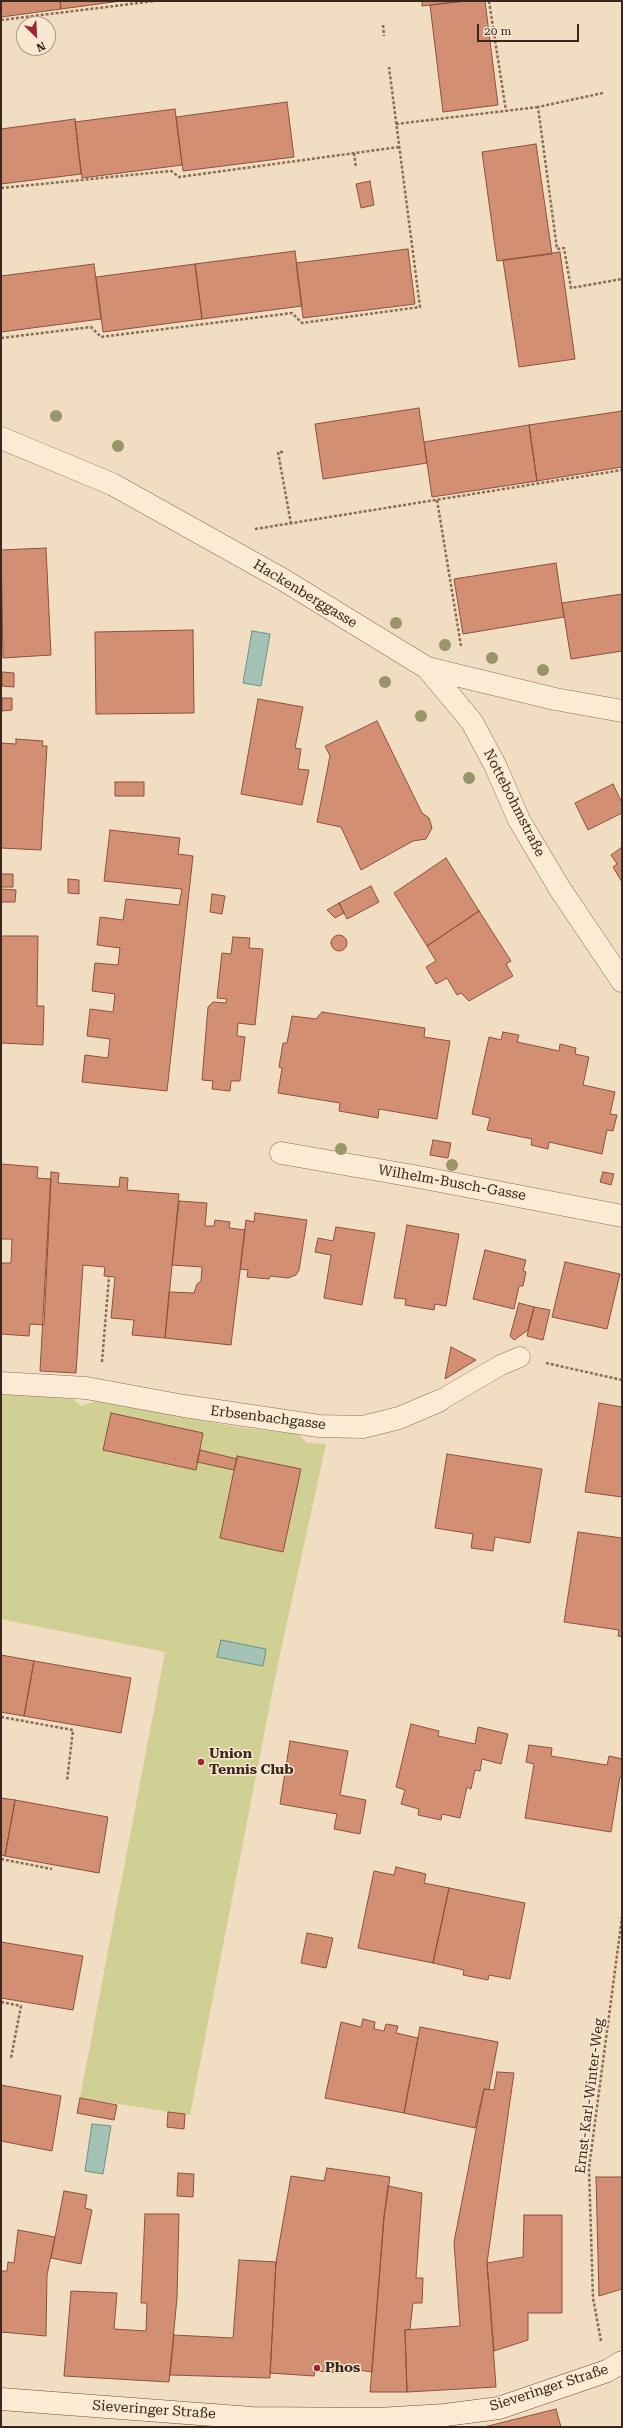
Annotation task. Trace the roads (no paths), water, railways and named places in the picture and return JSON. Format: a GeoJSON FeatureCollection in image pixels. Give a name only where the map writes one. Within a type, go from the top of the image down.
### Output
{"type":"FeatureCollection","features":[{"type":"Feature","properties":{"kind":"street","name":"Hackenberggasse"},"geometry":{"type":"LineString","coordinates":[[1,438],[112,484],[282,578],[427,668],[555,699],[622,711]]}},
{"type":"Feature","properties":{"kind":"street","name":"Nottebohmstraße"},"geometry":{"type":"LineString","coordinates":[[427,668],[472,722],[495,765],[519,820],[560,890],[622,981]]}},
{"type":"Feature","properties":{"kind":"street","name":"Wilhelm-Busch-Gasse"},"geometry":{"type":"LineString","coordinates":[[280,1153],[426,1178],[622,1216]]}},
{"type":"Feature","properties":{"kind":"street","name":"Erbsenbachgasse"},"geometry":{"type":"LineString","coordinates":[[1,1383],[86,1388],[184,1406],[319,1426],[363,1427],[399,1418],[439,1401]]}},
{"type":"Feature","properties":{"kind":"street","name":"Sieveringer Straße"},"geometry":{"type":"LineString","coordinates":[[1,2399],[262,2422],[378,2423],[500,2408],[607,2371],[622,2362]]}},
{"type":"Feature","properties":{"kind":"lane","name":"Erbsenbachgasse"},"geometry":{"type":"LineString","coordinates":[[439,1401],[454,1394],[501,1365],[520,1357]]}},
{"type":"Feature","properties":{"kind":"place","name":"Union Tennis Club"},"geometry":{"type":"Point","coordinates":[201,1762]}},
{"type":"Feature","properties":{"kind":"place","name":"Phos"},"geometry":{"type":"Point","coordinates":[317,2368]}}]}
